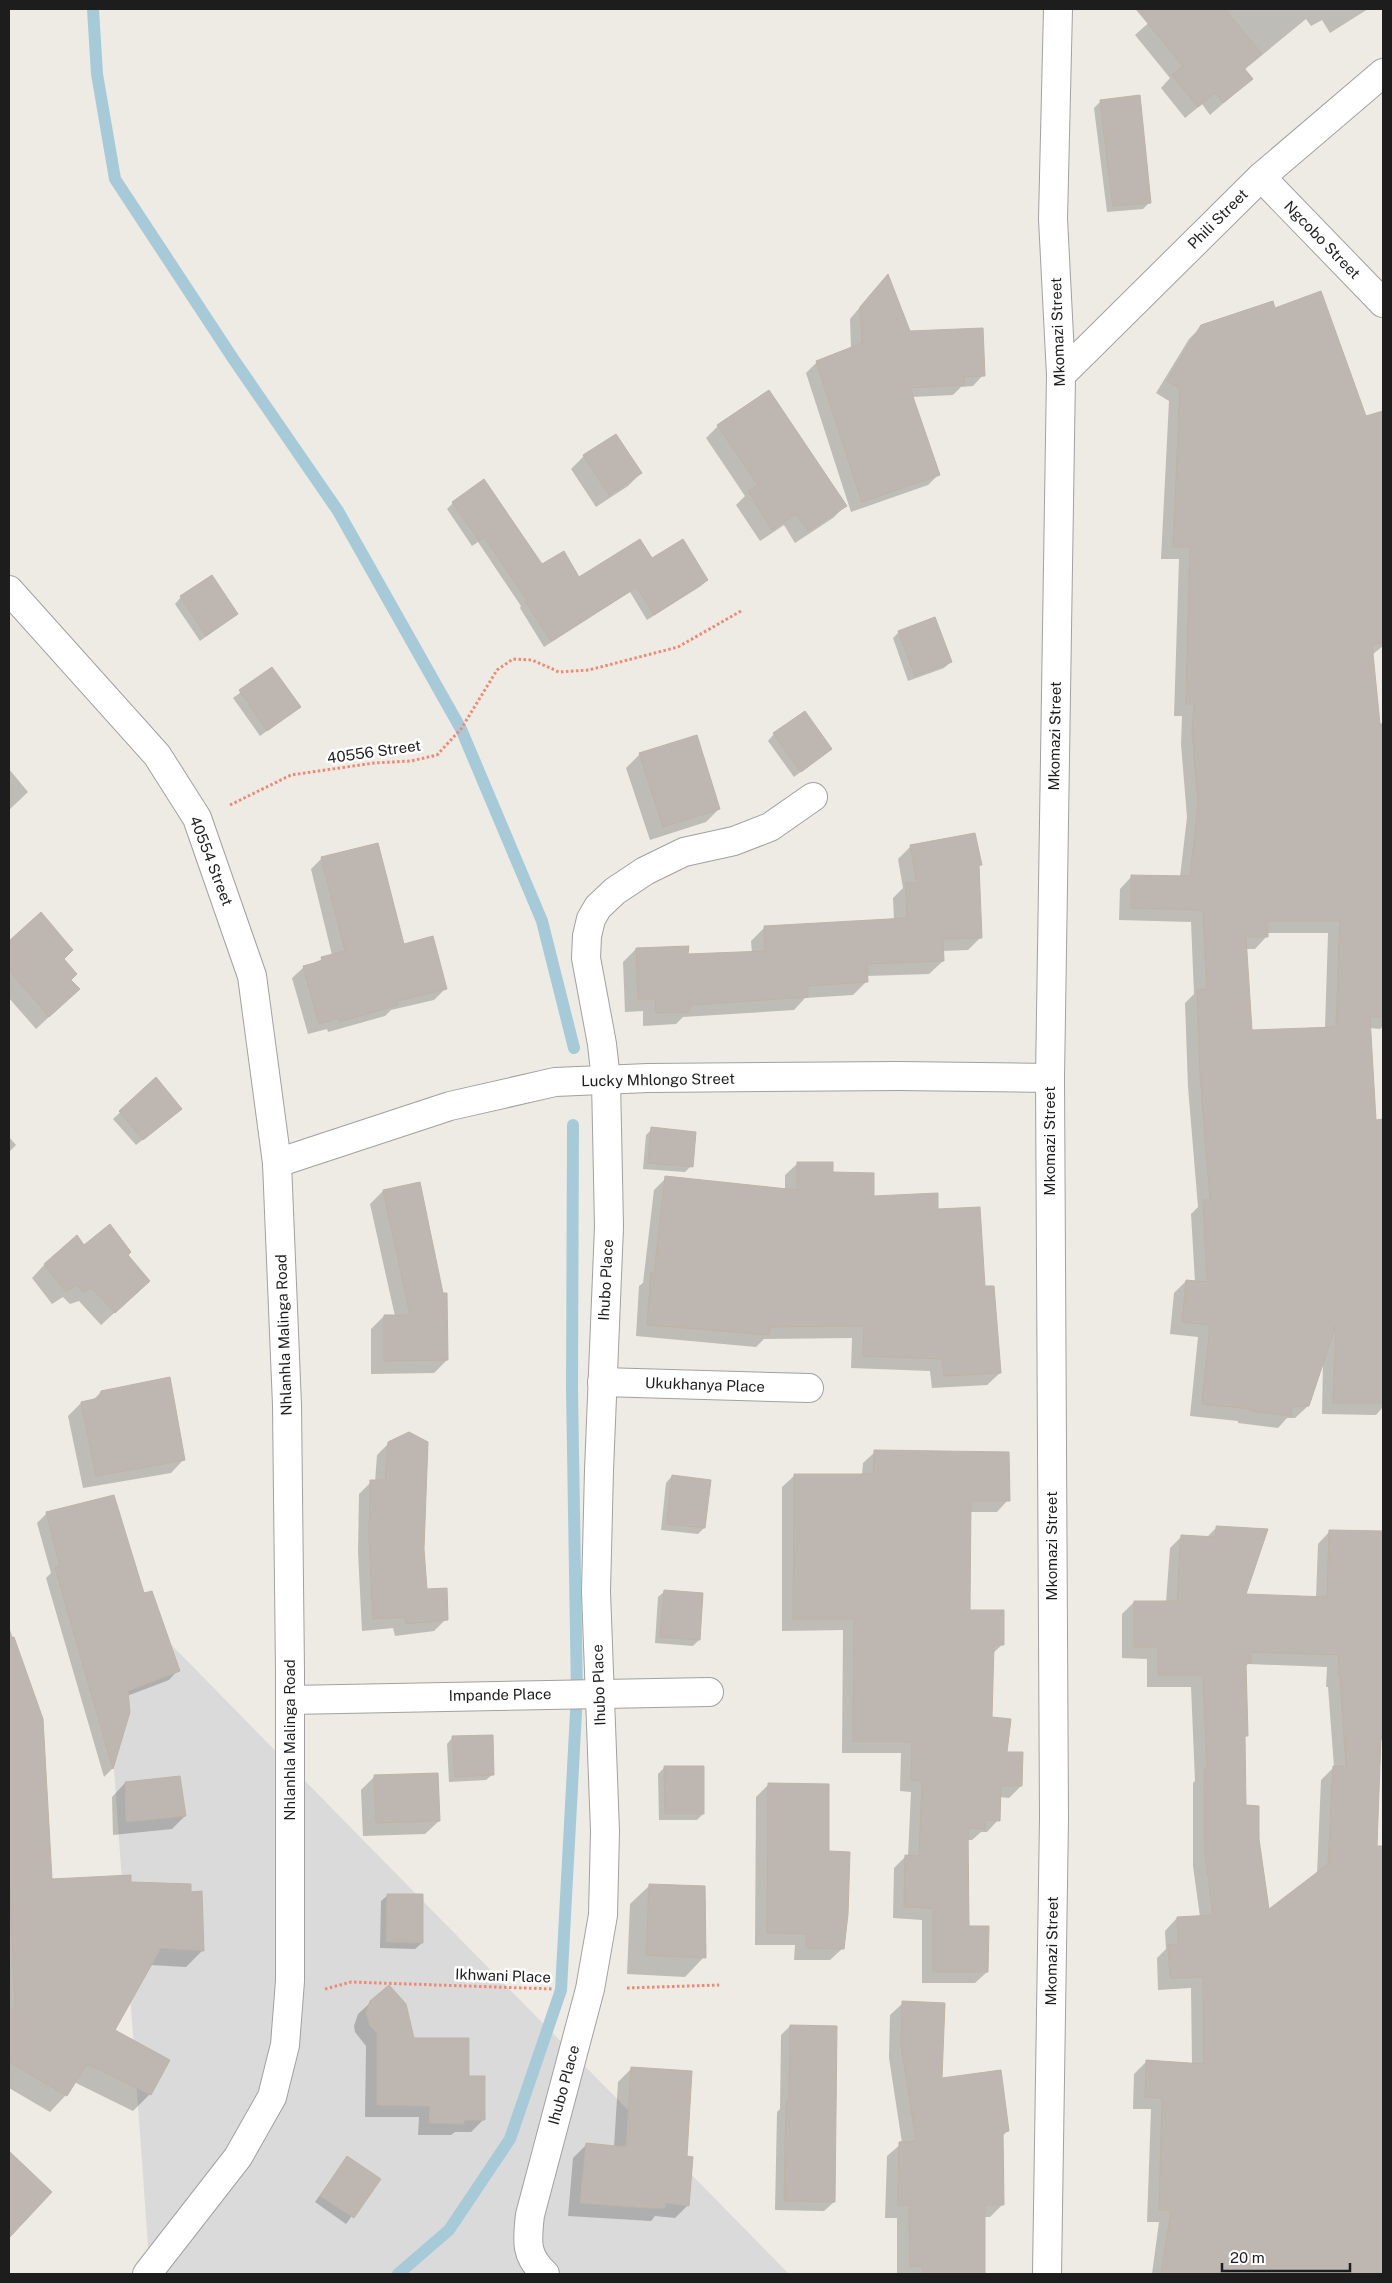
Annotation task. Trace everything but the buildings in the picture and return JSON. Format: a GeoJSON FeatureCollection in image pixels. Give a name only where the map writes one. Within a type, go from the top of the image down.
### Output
{"type":"FeatureCollection","features":[{"type":"Feature","properties":{"kind":"street","name":"Mkomazi Street"},"geometry":{"type":"LineString","coordinates":[[1047,2274],[1054,1818],[1050,1078],[1061,375],[1053,219],[1058,9]]}},
{"type":"Feature","properties":{"kind":"street","name":"Phili Street"},"geometry":{"type":"LineString","coordinates":[[1061,375],[1261,177],[1383,73]]}},
{"type":"Feature","properties":{"kind":"street","name":"Ngcobo Street"},"geometry":{"type":"LineString","coordinates":[[1261,177],[1383,304]]}},
{"type":"Feature","properties":{"kind":"street","name":"40554 Street"},"geometry":{"type":"LineString","coordinates":[[9,590],[157,755],[198,821],[252,976],[277,1163]]}},
{"type":"Feature","properties":{"kind":"street","name":"Ihubo Place"},"geometry":{"type":"LineString","coordinates":[[545,2274],[538,2268],[530,2256],[527,2240],[530,2215],[590,1989],[603,1915],[605,1830],[596,1592],[608,1227],[606,1080],[602,1044],[586,958],[589,927],[598,907],[615,891],[661,863],[684,852],[734,841],[770,827],[813,797]]}},
{"type":"Feature","properties":{"kind":"street","name":"Lucky Mhlongo Street"},"geometry":{"type":"LineString","coordinates":[[277,1163],[450,1106],[555,1082],[648,1078],[899,1076],[1050,1078]]}},
{"type":"Feature","properties":{"kind":"street","name":"Nhlanhla Malinga Road"},"geometry":{"type":"LineString","coordinates":[[147,2274],[238,2157],[272,2097],[285,2045],[288,1999],[290,1700],[287,1404],[277,1163]]}},
{"type":"Feature","properties":{"kind":"street","name":"Ukukhanya Place"},"geometry":{"type":"LineString","coordinates":[[602,1382],[809,1388]]}},
{"type":"Feature","properties":{"kind":"street","name":"Impande Place"},"geometry":{"type":"LineString","coordinates":[[290,1700],[709,1692]]}},
{"type":"Feature","properties":{"kind":"path","name":"40556 Street"},"geometry":{"type":"LineString","coordinates":[[198,821],[291,775],[374,763],[411,761],[437,755],[461,729],[497,670],[513,659],[532,660],[559,672],[588,670],[678,647],[741,611]]}},
{"type":"Feature","properties":{"kind":"path","name":"Ikhwani Place"},"geometry":{"type":"LineString","coordinates":[[288,1999],[351,1982],[561,1990],[719,1985]]}},
{"type":"Feature","properties":{"kind":"shaded area"},"geometry":{"type":"Polygon","coordinates":[[[100,1572],[789,2274],[150,2274],[100,1572]]]}},
{"type":"Feature","properties":{"kind":"waterway"},"geometry":{"type":"LineString","coordinates":[[93,9],[97,74],[115,179],[234,360],[338,511],[461,729],[542,921],[574,1048]]}},
{"type":"Feature","properties":{"kind":"waterway"},"geometry":{"type":"LineString","coordinates":[[398,2274],[449,2230],[510,2139],[561,1990],[577,1694],[572,1390],[573,1125]]}}]}
